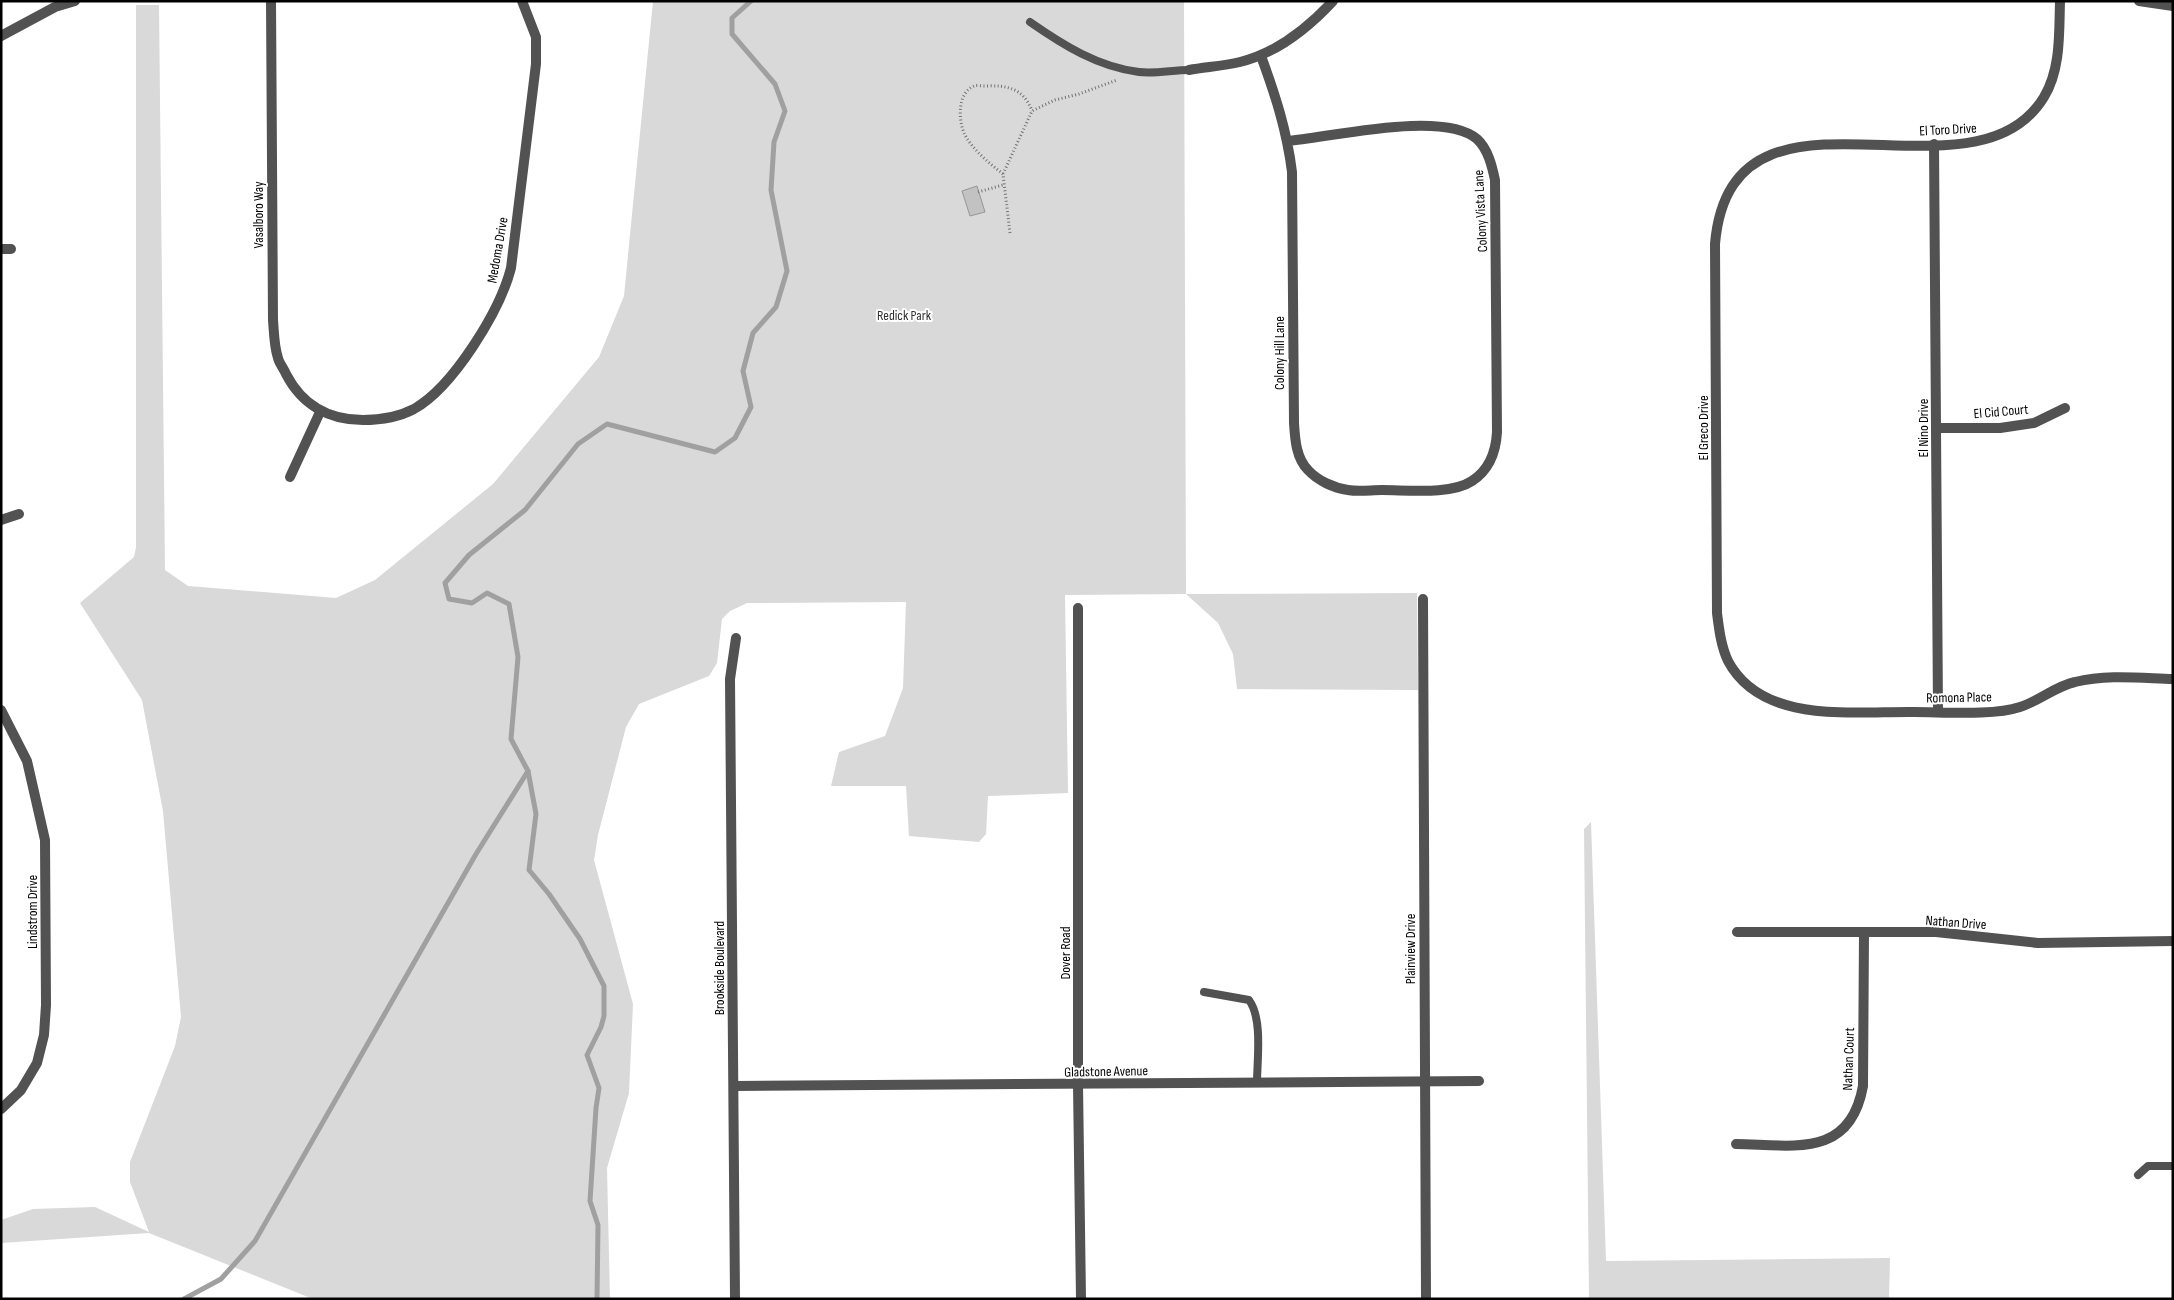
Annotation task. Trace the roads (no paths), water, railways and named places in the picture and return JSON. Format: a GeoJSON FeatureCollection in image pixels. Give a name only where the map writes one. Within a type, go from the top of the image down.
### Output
{"type":"FeatureCollection","features":[{"type":"Feature","properties":{"kind":"street"},"geometry":{"type":"LineString","coordinates":[[1,36],[55,7],[75,1]]}},
{"type":"Feature","properties":{"kind":"street","name":"Vasalboro Way"},"geometry":{"type":"LineString","coordinates":[[271,1],[272,320],[278,358],[286,374],[300,395],[320,412]]}},
{"type":"Feature","properties":{"kind":"street","name":"Medoma Drive"},"geometry":{"type":"LineString","coordinates":[[320,412],[349,420],[384,420],[400,416],[416,408],[442,386],[480,336],[506,288],[511,268],[536,64],[536,37],[522,1]]}},
{"type":"Feature","properties":{"kind":"street"},"geometry":{"type":"LineString","coordinates":[[1189,70],[1238,62],[1261,56],[1276,49],[1310,24],[1333,1]]}},
{"type":"Feature","properties":{"kind":"street","name":"El Toro Drive"},"geometry":{"type":"LineString","coordinates":[[1744,172],[1756,162],[1784,149],[1822,145],[1960,144],[1985,141],[2009,132],[2029,118],[2045,97],[2054,74],[2059,48],[2060,1]]}},
{"type":"Feature","properties":{"kind":"street"},"geometry":{"type":"LineString","coordinates":[[2139,1],[2173,6]]}},
{"type":"Feature","properties":{"kind":"street","name":"Colony Hill Lane"},"geometry":{"type":"LineString","coordinates":[[1261,56],[1279,106],[1288,141],[1292,172],[1294,424],[1299,455],[1307,469],[1326,483],[1349,490],[1443,489],[1463,485],[1481,474]]}},
{"type":"Feature","properties":{"kind":"street","name":"Colony Vista Lane"},"geometry":{"type":"LineString","coordinates":[[1288,141],[1393,127],[1437,125],[1465,132],[1478,139],[1486,152],[1492,165],[1495,180],[1497,432],[1493,454],[1481,474]]}},
{"type":"Feature","properties":{"kind":"street","name":"El Nino Drive"},"geometry":{"type":"LineString","coordinates":[[1934,144],[1938,712]]}},
{"type":"Feature","properties":{"kind":"street","name":"El Greco Drive"},"geometry":{"type":"LineString","coordinates":[[1744,172],[1732,187],[1722,208],[1717,225],[1715,254],[1717,613],[1727,659],[1746,683]]}},
{"type":"Feature","properties":{"kind":"street","name":"El Cid Court"},"geometry":{"type":"LineString","coordinates":[[1936,428],[2000,428],[2034,423],[2065,408]]}},
{"type":"Feature","properties":{"kind":"street"},"geometry":{"type":"LineString","coordinates":[[290,477],[320,412]]}},
{"type":"Feature","properties":{"kind":"street"},"geometry":{"type":"LineString","coordinates":[[1,520],[20,514]]}},
{"type":"Feature","properties":{"kind":"street","name":"Plainview Drive"},"geometry":{"type":"LineString","coordinates":[[1423,599],[1426,1299]]}},
{"type":"Feature","properties":{"kind":"street","name":"Dover Road"},"geometry":{"type":"LineString","coordinates":[[1078,608],[1078,1085],[1081,1299]]}},
{"type":"Feature","properties":{"kind":"street","name":"Brookside Boulevard"},"geometry":{"type":"LineString","coordinates":[[735,1299],[730,679],[736,638]]}},
{"type":"Feature","properties":{"kind":"street","name":"Romona Place"},"geometry":{"type":"LineString","coordinates":[[1746,683],[1778,704],[1796,709],[1815,711],[1938,712],[1990,711],[2019,708],[2074,682],[2110,677],[2173,679]]}},
{"type":"Feature","properties":{"kind":"street","name":"Lindstrom Drive"},"geometry":{"type":"LineString","coordinates":[[1,710],[8,719],[27,762],[45,840],[46,1005],[44,1035],[37,1063],[21,1090],[1,1109]]}},
{"type":"Feature","properties":{"kind":"street","name":"Nathan Drive"},"geometry":{"type":"LineString","coordinates":[[1736,932],[1936,932],[2038,943],[2173,941]]}},
{"type":"Feature","properties":{"kind":"street","name":"Nathan Court"},"geometry":{"type":"LineString","coordinates":[[1736,1144],[1804,1145],[1818,1143],[1833,1137],[1845,1128],[1855,1115],[1863,1086],[1864,932]]}},
{"type":"Feature","properties":{"kind":"street","name":"Gladstone Avenue"},"geometry":{"type":"LineString","coordinates":[[734,1086],[1078,1085],[1424,1080],[1478,1082]]}},
{"type":"Feature","properties":{"kind":"lane"},"geometry":{"type":"LineString","coordinates":[[1030,22],[1058,42],[1097,62],[1139,72],[1189,70]]}},
{"type":"Feature","properties":{"kind":"lane"},"geometry":{"type":"LineString","coordinates":[[1204,992],[1249,1000],[1254,1006],[1257,1018],[1257,1083]]}},
{"type":"Feature","properties":{"kind":"lane"},"geometry":{"type":"LineString","coordinates":[[2138,1175],[2148,1166],[2173,1166]]}},
{"type":"Feature","properties":{"kind":"waterway"},"geometry":{"type":"LineString","coordinates":[[597,1299],[598,1225],[590,1201],[599,1088],[587,1055],[601,1027],[604,1016],[604,986],[580,939],[549,894],[529,870],[536,814],[528,771],[511,739],[518,657],[509,604],[487,593],[472,603],[449,599],[445,583],[469,555],[525,510],[578,444],[607,424],[715,452],[735,438],[751,407],[743,371],[753,333],[776,307],[787,271],[771,190],[774,142],[785,111],[775,84],[732,34],[732,18],[751,1]]}},
{"type":"Feature","properties":{"kind":"waterway"},"geometry":{"type":"LineString","coordinates":[[184,1299],[221,1279],[255,1241],[476,854],[528,771]]}},
{"type":"Feature","properties":{"kind":"park label","name":"Redick Park"},"geometry":{"type":"Point","coordinates":[904,315]}}]}
